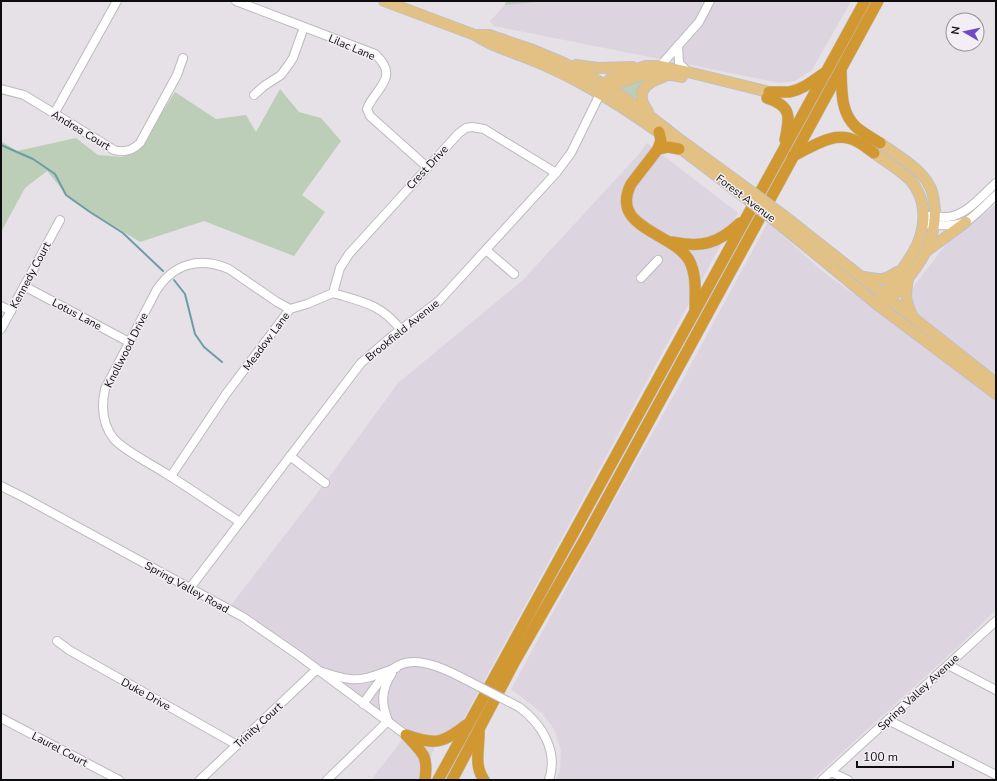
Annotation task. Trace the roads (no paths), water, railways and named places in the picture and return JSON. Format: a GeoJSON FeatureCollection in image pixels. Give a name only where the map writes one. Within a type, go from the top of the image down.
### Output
{"type":"FeatureCollection","features":[{"type":"Feature","properties":{"kind":"highway"},"geometry":{"type":"LineString","coordinates":[[452,780],[474,725],[695,311],[865,1]]}},
{"type":"Feature","properties":{"kind":"highway"},"geometry":{"type":"LineString","coordinates":[[438,780],[474,725],[589,531],[878,1]]}},
{"type":"Feature","properties":{"kind":"highway"},"geometry":{"type":"LineString","coordinates":[[841,70],[843,102],[850,119],[877,148]]}},
{"type":"Feature","properties":{"kind":"highway"},"geometry":{"type":"LineString","coordinates":[[768,95],[796,90],[827,72]]}},
{"type":"Feature","properties":{"kind":"highway"},"geometry":{"type":"LineString","coordinates":[[768,95],[784,107],[788,118],[788,128],[781,155]]}},
{"type":"Feature","properties":{"kind":"highway"},"geometry":{"type":"LineString","coordinates":[[659,132],[661,140],[658,149],[631,184],[628,190],[627,207],[630,215],[636,222],[647,230],[669,241],[689,260],[693,270],[696,289],[695,311]]}},
{"type":"Feature","properties":{"kind":"highway"},"geometry":{"type":"LineString","coordinates":[[794,156],[822,140],[838,137],[877,148]]}},
{"type":"Feature","properties":{"kind":"highway"},"geometry":{"type":"LineString","coordinates":[[658,149],[668,147],[679,149]]}},
{"type":"Feature","properties":{"kind":"highway"},"geometry":{"type":"LineString","coordinates":[[669,241],[693,245],[706,244],[716,241],[729,233],[746,217]]}},
{"type":"Feature","properties":{"kind":"highway"},"geometry":{"type":"LineString","coordinates":[[406,735],[427,742],[440,741],[474,725]]}},
{"type":"Feature","properties":{"kind":"highway"},"geometry":{"type":"LineString","coordinates":[[474,725],[480,742],[478,766],[484,780]]}},
{"type":"Feature","properties":{"kind":"highway"},"geometry":{"type":"LineString","coordinates":[[406,735],[420,749],[425,758],[425,780]]}},
{"type":"Feature","properties":{"kind":"main road","name":"Forest Avenue"},"geometry":{"type":"LineString","coordinates":[[384,1],[475,35],[487,43],[558,72],[600,94],[659,132],[679,149],[749,195]]}},
{"type":"Feature","properties":{"kind":"main road","name":"Forest Avenue"},"geometry":{"type":"LineString","coordinates":[[475,35],[489,35],[533,50],[564,63],[606,85],[650,116],[781,220],[861,276],[915,321],[996,383]]}},
{"type":"Feature","properties":{"kind":"main road"},"geometry":{"type":"LineString","coordinates":[[564,63],[598,68],[645,66],[768,95]]}},
{"type":"Feature","properties":{"kind":"main road"},"geometry":{"type":"LineString","coordinates":[[600,94],[610,79],[645,66]]}},
{"type":"Feature","properties":{"kind":"main road"},"geometry":{"type":"LineString","coordinates":[[606,85],[618,85],[642,75],[662,71],[688,72],[768,95]]}},
{"type":"Feature","properties":{"kind":"main road"},"geometry":{"type":"LineString","coordinates":[[650,116],[642,101],[644,90],[662,71]]}},
{"type":"Feature","properties":{"kind":"main road"},"geometry":{"type":"LineString","coordinates":[[877,148],[916,187],[920,197],[924,220],[915,250],[902,269],[887,297]]}},
{"type":"Feature","properties":{"kind":"main road"},"geometry":{"type":"LineString","coordinates":[[877,148],[919,172],[930,186],[934,200],[935,220],[930,244],[925,253],[909,277],[879,306]]}},
{"type":"Feature","properties":{"kind":"main road","name":"Forest Avenue"},"geometry":{"type":"LineString","coordinates":[[781,220],[879,306],[996,394]]}},
{"type":"Feature","properties":{"kind":"main road"},"geometry":{"type":"LineString","coordinates":[[925,253],[945,236],[966,222]]}},
{"type":"Feature","properties":{"kind":"main road"},"geometry":{"type":"LineString","coordinates":[[861,276],[878,280],[887,279],[902,269]]}},
{"type":"Feature","properties":{"kind":"main road"},"geometry":{"type":"LineString","coordinates":[[909,277],[905,297],[907,306],[915,321]]}},
{"type":"Feature","properties":{"kind":"street"},"geometry":{"type":"LineString","coordinates":[[54,114],[117,1]]}},
{"type":"Feature","properties":{"kind":"street","name":"Lilac Lane"},"geometry":{"type":"LineString","coordinates":[[236,1],[375,54],[382,60],[386,75],[380,89],[370,102],[367,109],[370,116],[427,167]]}},
{"type":"Feature","properties":{"kind":"street"},"geometry":{"type":"LineString","coordinates":[[662,71],[678,46],[700,22],[710,1]]}},
{"type":"Feature","properties":{"kind":"street"},"geometry":{"type":"LineString","coordinates":[[254,95],[264,86],[281,75],[293,58],[304,27]]}},
{"type":"Feature","properties":{"kind":"street"},"geometry":{"type":"LineString","coordinates":[[678,46],[679,63],[688,72]]}},
{"type":"Feature","properties":{"kind":"street","name":"Andrea Court"},"geometry":{"type":"LineString","coordinates":[[1,89],[24,95],[114,150],[120,152],[131,150],[140,143],[177,75],[183,58]]}},
{"type":"Feature","properties":{"kind":"street","name":"Brookfield Avenue"},"geometry":{"type":"LineString","coordinates":[[190,588],[361,363],[439,301],[556,173],[571,153],[600,94]]}},
{"type":"Feature","properties":{"kind":"street","name":"Crest Drive"},"geometry":{"type":"LineString","coordinates":[[333,293],[340,268],[349,254],[427,167],[459,133],[466,128],[478,127],[496,136],[556,173]]}},
{"type":"Feature","properties":{"kind":"street"},"geometry":{"type":"LineString","coordinates":[[935,220],[955,215],[968,208],[996,183]]}},
{"type":"Feature","properties":{"kind":"street"},"geometry":{"type":"LineString","coordinates":[[924,220],[935,220],[956,224],[966,222],[996,195]]}},
{"type":"Feature","properties":{"kind":"street","name":"Kennedy Court"},"geometry":{"type":"LineString","coordinates":[[1,329],[60,220]]}},
{"type":"Feature","properties":{"kind":"street"},"geometry":{"type":"LineString","coordinates":[[486,250],[514,274]]}},
{"type":"Feature","properties":{"kind":"street"},"geometry":{"type":"LineString","coordinates":[[641,278],[658,260]]}},
{"type":"Feature","properties":{"kind":"street","name":"Knollwood Drive"},"geometry":{"type":"LineString","coordinates":[[240,522],[121,445],[109,431],[105,423],[102,407],[105,389],[160,284],[173,272],[190,264],[210,263],[229,269],[277,302],[290,309]]}},
{"type":"Feature","properties":{"kind":"street","name":"Lotus Lane"},"geometry":{"type":"LineString","coordinates":[[24,286],[129,342]]}},
{"type":"Feature","properties":{"kind":"street"},"geometry":{"type":"LineString","coordinates":[[333,293],[370,304],[392,319],[401,330]]}},
{"type":"Feature","properties":{"kind":"street","name":"Meadow Lane"},"geometry":{"type":"LineString","coordinates":[[171,476],[226,394],[290,309],[307,304],[333,293]]}},
{"type":"Feature","properties":{"kind":"street"},"geometry":{"type":"LineString","coordinates":[[1,306],[11,311]]}},
{"type":"Feature","properties":{"kind":"street"},"geometry":{"type":"LineString","coordinates":[[290,456],[325,482]]}},
{"type":"Feature","properties":{"kind":"street","name":"Spring Valley Road"},"geometry":{"type":"LineString","coordinates":[[1,486],[250,622],[406,735]]}},
{"type":"Feature","properties":{"kind":"street","name":"Spring Valley Avenue"},"geometry":{"type":"LineString","coordinates":[[822,780],[996,621]]}},
{"type":"Feature","properties":{"kind":"street","name":"Duke Drive"},"geometry":{"type":"LineString","coordinates":[[57,641],[69,650],[237,745]]}},
{"type":"Feature","properties":{"kind":"street"},"geometry":{"type":"LineString","coordinates":[[316,670],[346,679],[356,680],[372,676],[407,663],[425,664],[458,676],[519,707],[537,724],[551,751],[552,761],[549,780]]}},
{"type":"Feature","properties":{"kind":"street"},"geometry":{"type":"LineString","coordinates":[[948,665],[996,690]]}},
{"type":"Feature","properties":{"kind":"street"},"geometry":{"type":"LineString","coordinates":[[363,704],[377,684],[396,668]]}},
{"type":"Feature","properties":{"kind":"street"},"geometry":{"type":"LineString","coordinates":[[327,780],[388,721],[383,705],[383,694],[386,684],[396,668]]}},
{"type":"Feature","properties":{"kind":"street","name":"Trinity Court"},"geometry":{"type":"LineString","coordinates":[[200,780],[316,670]]}},
{"type":"Feature","properties":{"kind":"street","name":"Laurel Court"},"geometry":{"type":"LineString","coordinates":[[1,718],[119,780]]}},
{"type":"Feature","properties":{"kind":"street"},"geometry":{"type":"LineString","coordinates":[[888,720],[996,775]]}},
{"type":"Feature","properties":{"kind":"street"},"geometry":{"type":"LineString","coordinates":[[831,772],[848,780]]}},
{"type":"Feature","properties":{"kind":"waterway"},"geometry":{"type":"LineString","coordinates":[[1,145],[33,159],[55,174],[66,195],[123,233],[163,271]]}},
{"type":"Feature","properties":{"kind":"waterway"},"geometry":{"type":"LineString","coordinates":[[174,280],[185,294],[195,334],[204,347],[222,362]]}}]}
